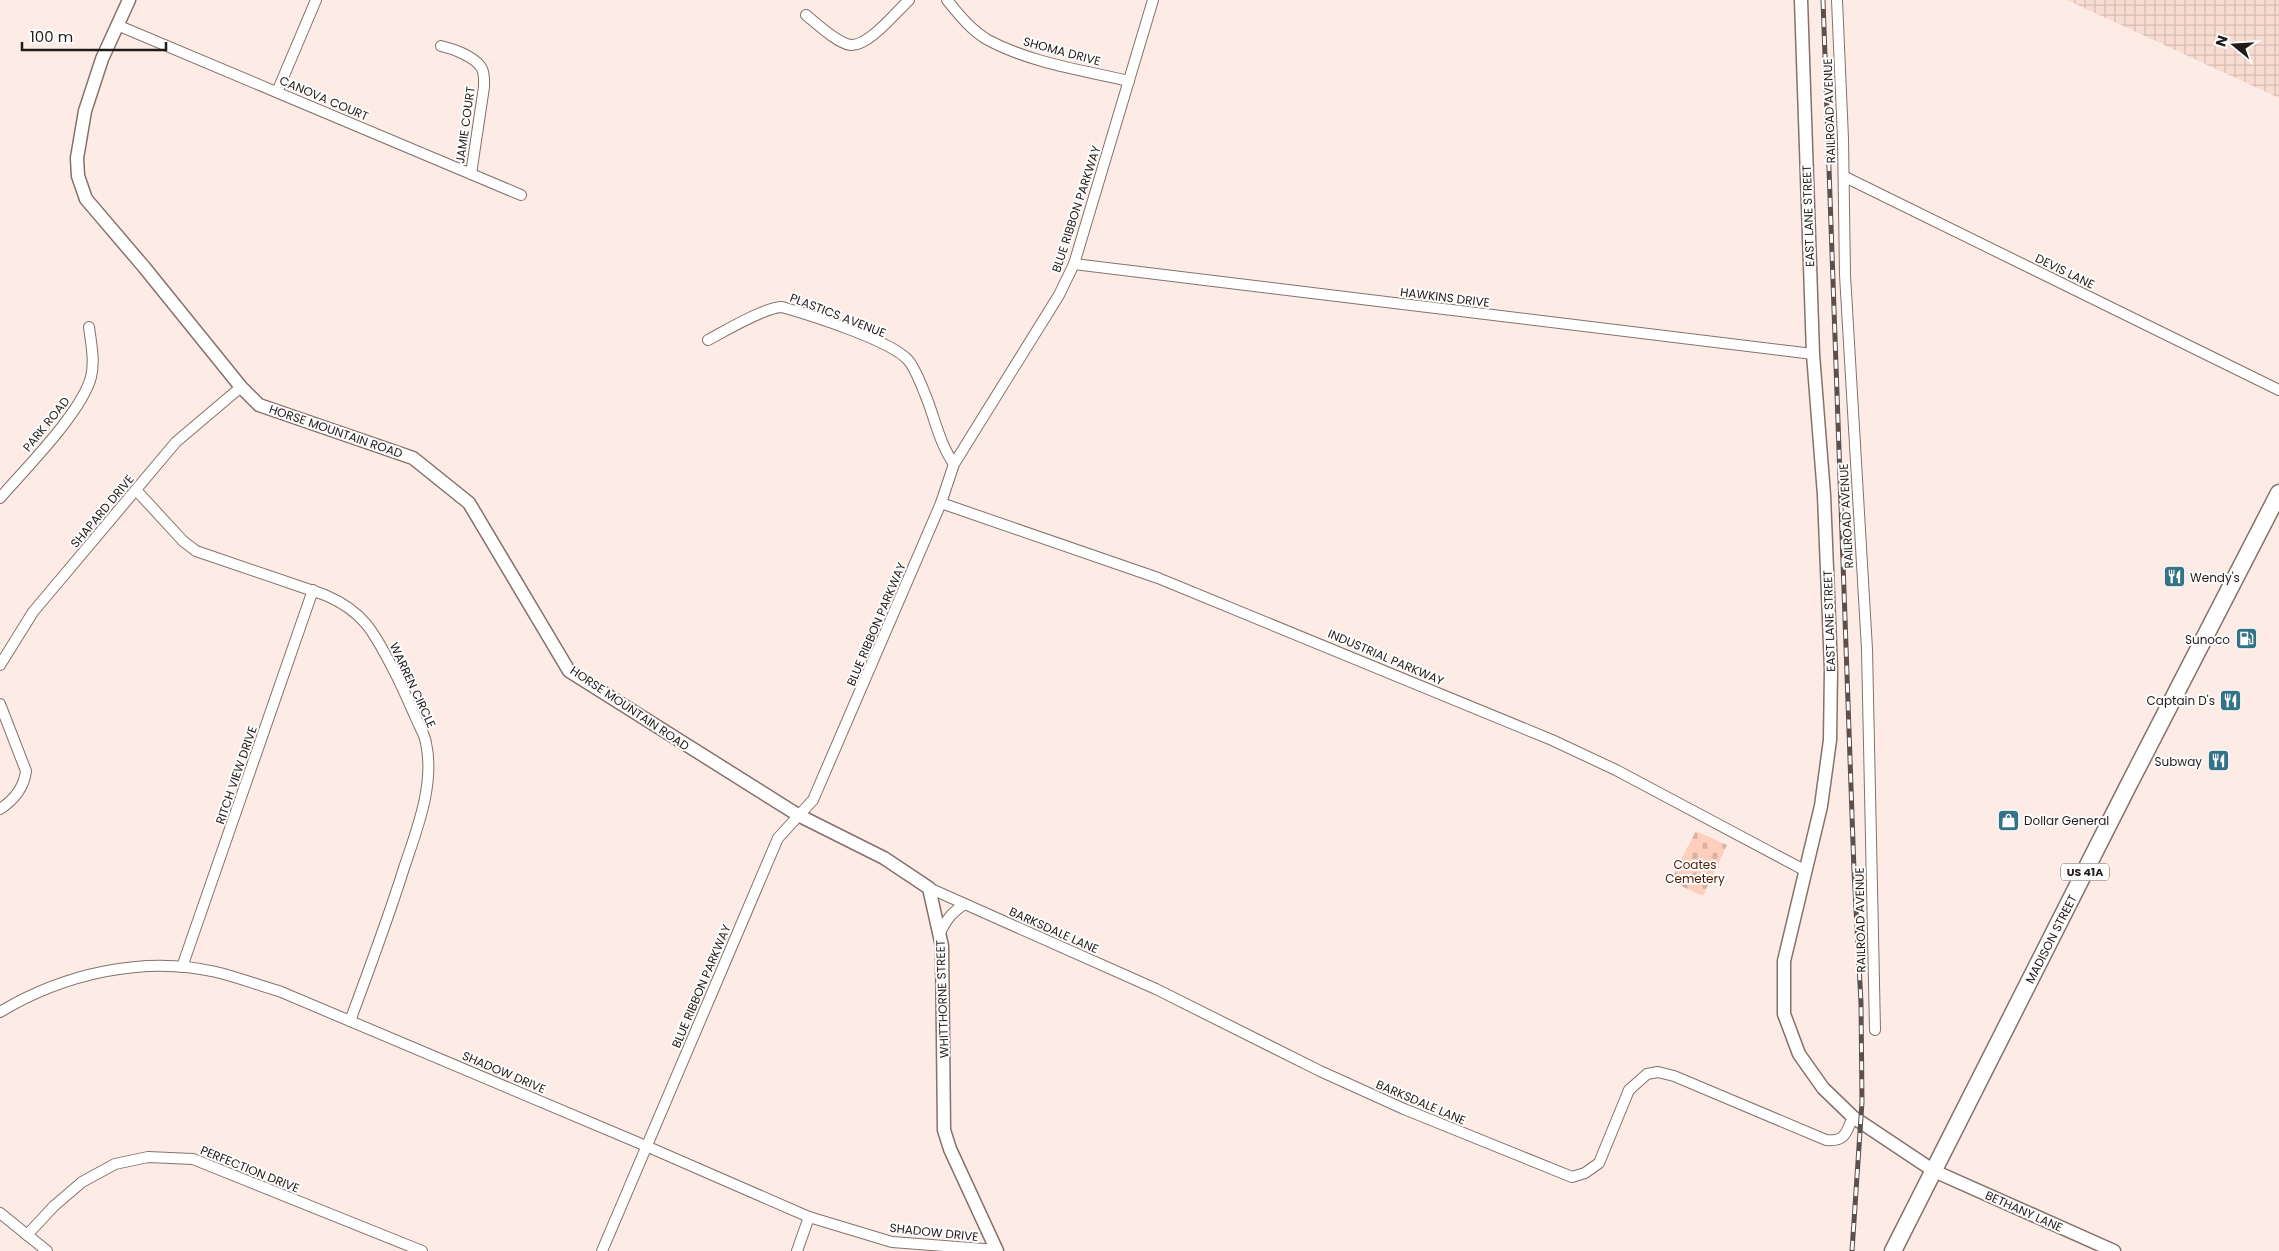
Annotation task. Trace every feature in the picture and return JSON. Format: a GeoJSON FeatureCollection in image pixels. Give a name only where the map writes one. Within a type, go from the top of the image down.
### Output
{"type":"FeatureCollection","features":[{"type":"Feature","properties":{"kind":"main road","name":"MADISON STREET"},"geometry":{"type":"LineString","coordinates":[[1893,1251],[2126,790],[2277,504]]}},
{"type":"Feature","properties":{"kind":"street","name":"HORSE MOUNTAIN ROAD"},"geometry":{"type":"LineString","coordinates":[[129,0],[102,59],[86,111],[77,158],[78,176],[86,199],[241,387],[259,405],[413,458],[469,503],[569,670],[798,815]]}},
{"type":"Feature","properties":{"kind":"street"},"geometry":{"type":"LineString","coordinates":[[277,92],[316,0]]}},
{"type":"Feature","properties":{"kind":"street"},"geometry":{"type":"LineString","coordinates":[[806,14],[841,41],[853,45],[864,42],[872,36],[909,0]]}},
{"type":"Feature","properties":{"kind":"street","name":"SHOMA DRIVE"},"geometry":{"type":"LineString","coordinates":[[948,0],[963,20],[987,40],[1030,58],[1129,81]]}},
{"type":"Feature","properties":{"kind":"street","name":"BLUE RIBBON PARKWAY"},"geometry":{"type":"LineString","coordinates":[[602,1251],[778,838],[813,800],[941,503],[954,464],[1059,295],[1074,264],[1153,0]]}},
{"type":"Feature","properties":{"kind":"street","name":"EAST LANE STREET"},"geometry":{"type":"LineString","coordinates":[[1801,0],[1813,354],[1824,495],[1832,669],[1830,740],[1821,806],[1784,961],[1784,1014],[1799,1054],[1823,1088],[1853,1117],[1934,1171]]}},
{"type":"Feature","properties":{"kind":"street","name":"RAILROAD AVENUE"},"geometry":{"type":"LineString","coordinates":[[1837,0],[1844,182],[1845,275],[1867,649],[1875,1030]]}},
{"type":"Feature","properties":{"kind":"street","name":"CANOVA COURT"},"geometry":{"type":"LineString","coordinates":[[117,25],[521,195]]}},
{"type":"Feature","properties":{"kind":"street","name":"JAMIE COURT"},"geometry":{"type":"LineString","coordinates":[[441,46],[454,49],[476,62],[482,68],[484,74],[484,88],[471,174]]}},
{"type":"Feature","properties":{"kind":"street","name":"DEVIS LANE"},"geometry":{"type":"LineString","coordinates":[[1844,182],[1845,177],[2279,390]]}},
{"type":"Feature","properties":{"kind":"street","name":"HAWKINS DRIVE"},"geometry":{"type":"LineString","coordinates":[[1074,264],[1813,354]]}},
{"type":"Feature","properties":{"kind":"street","name":"PLASTICS AVENUE"},"geometry":{"type":"LineString","coordinates":[[708,340],[764,312],[776,307],[782,307],[858,333],[898,352],[909,361],[925,394],[945,451],[954,464]]}},
{"type":"Feature","properties":{"kind":"street","name":"PARK ROAD"},"geometry":{"type":"LineString","coordinates":[[0,498],[83,397],[91,376],[92,351],[89,328]]}},
{"type":"Feature","properties":{"kind":"street","name":"SHAPARD DRIVE"},"geometry":{"type":"LineString","coordinates":[[0,665],[33,612],[176,442],[241,387]]}},
{"type":"Feature","properties":{"kind":"street","name":"WARREN CIRCLE"},"geometry":{"type":"LineString","coordinates":[[136,490],[183,541],[196,551],[312,590],[340,601],[356,612],[372,629],[398,677],[426,742],[429,770],[426,790],[414,835],[387,922],[350,1021]]}},
{"type":"Feature","properties":{"kind":"street","name":"INDUSTRIAL PARKWAY"},"geometry":{"type":"LineString","coordinates":[[941,503],[1158,578],[1552,740],[1616,770],[1806,871]]}},
{"type":"Feature","properties":{"kind":"street","name":"RITCH VIEW DRIVE"},"geometry":{"type":"LineString","coordinates":[[182,967],[312,590]]}},
{"type":"Feature","properties":{"kind":"street"},"geometry":{"type":"LineString","coordinates":[[0,704],[26,771],[25,780],[12,800],[0,809]]}},
{"type":"Feature","properties":{"kind":"street"},"geometry":{"type":"LineString","coordinates":[[798,815],[884,858],[929,888]]}},
{"type":"Feature","properties":{"kind":"street","name":"BARKSDALE LANE"},"geometry":{"type":"LineString","coordinates":[[929,888],[1156,989],[1320,1071],[1387,1102],[1572,1177],[1585,1173],[1599,1163],[1629,1090],[1647,1074],[1658,1072],[1674,1076],[1826,1140],[1836,1141],[1844,1137],[1853,1117]]}},
{"type":"Feature","properties":{"kind":"street","name":"WHITTHORNE STREET"},"geometry":{"type":"LineString","coordinates":[[929,888],[942,946],[944,1130],[950,1149],[997,1251]]}},
{"type":"Feature","properties":{"kind":"street"},"geometry":{"type":"LineString","coordinates":[[940,933],[946,919],[965,904]]}},
{"type":"Feature","properties":{"kind":"street","name":"SHADOW DRIVE"},"geometry":{"type":"LineString","coordinates":[[0,1012],[53,986],[107,970],[182,967],[216,972],[279,991],[809,1217],[892,1242],[997,1251]]}},
{"type":"Feature","properties":{"kind":"street","name":"PERFECTION DRIVE"},"geometry":{"type":"LineString","coordinates":[[27,1235],[54,1206],[82,1182],[115,1164],[148,1157],[193,1159],[410,1249],[422,1251]]}},
{"type":"Feature","properties":{"kind":"street","name":"BETHANY LANE"},"geometry":{"type":"LineString","coordinates":[[1934,1171],[2114,1251]]}},
{"type":"Feature","properties":{"kind":"street"},"geometry":{"type":"LineString","coordinates":[[0,1213],[47,1251]]}},
{"type":"Feature","properties":{"kind":"street"},"geometry":{"type":"LineString","coordinates":[[797,1251],[809,1217]]}},
{"type":"Feature","properties":{"kind":"shaded area"},"geometry":{"type":"Polygon","coordinates":[[[2067,0],[2279,0],[2279,98],[2067,0]]]}},
{"type":"Feature","properties":{"kind":"green space","name":"Coates Cemetery"},"geometry":{"type":"Polygon","coordinates":[[[1696,831],[1727,845],[1703,896],[1670,881],[1696,831]]]}},
{"type":"Feature","properties":{"kind":"railway"},"geometry":{"type":"LineString","coordinates":[[1823,0],[1854,871],[1861,1003],[1862,1102],[1852,1251]]}},
{"type":"Feature","properties":{"kind":"place","name":"Wendy's"},"geometry":{"type":"Point","coordinates":[2174,577]}},
{"type":"Feature","properties":{"kind":"place","name":"Sunoco"},"geometry":{"type":"Point","coordinates":[2246,639]}},
{"type":"Feature","properties":{"kind":"place","name":"Captain D's"},"geometry":{"type":"Point","coordinates":[2231,700]}},
{"type":"Feature","properties":{"kind":"place","name":"Subway"},"geometry":{"type":"Point","coordinates":[2218,761]}},
{"type":"Feature","properties":{"kind":"place","name":"Dollar General"},"geometry":{"type":"Point","coordinates":[2008,820]}}]}
